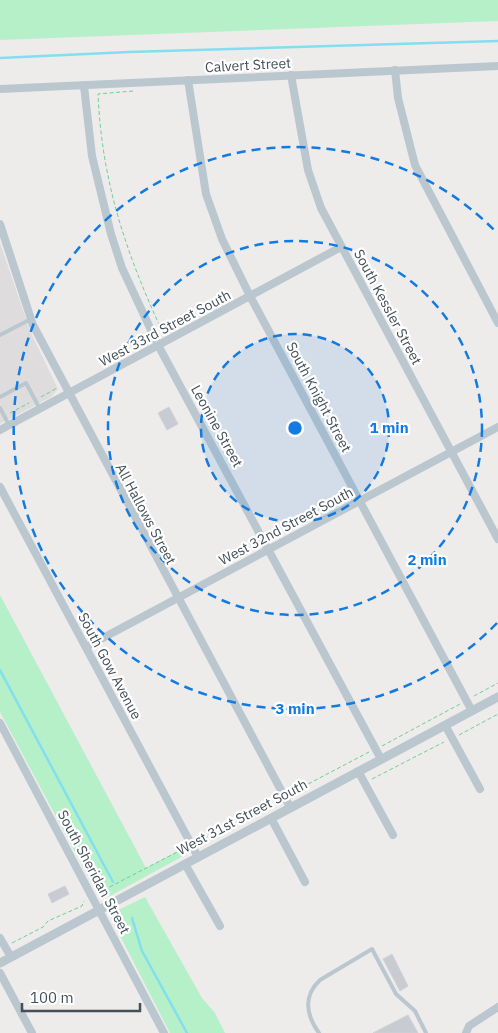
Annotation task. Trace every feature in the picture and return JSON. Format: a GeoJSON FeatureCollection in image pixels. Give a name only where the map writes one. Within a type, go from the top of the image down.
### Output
{"type":"FeatureCollection","features":[{"type":"Feature","properties":{"kind":"street","name":"Calvert Street"},"geometry":{"type":"LineString","coordinates":[[0,89],[498,66]]}},
{"type":"Feature","properties":{"kind":"street"},"geometry":{"type":"LineString","coordinates":[[395,70],[400,107],[415,165],[498,323]]}},
{"type":"Feature","properties":{"kind":"street","name":"South Kessler Street"},"geometry":{"type":"LineString","coordinates":[[291,75],[308,170],[321,208],[498,539]]}},
{"type":"Feature","properties":{"kind":"street","name":"South Knight Street"},"geometry":{"type":"LineString","coordinates":[[188,80],[206,194],[222,239],[250,296],[472,710]]}},
{"type":"Feature","properties":{"kind":"street","name":"Leonine Street"},"geometry":{"type":"LineString","coordinates":[[84,86],[92,156],[111,234],[122,268],[158,345],[381,759]]}},
{"type":"Feature","properties":{"kind":"street","name":"All Hallows Street"},"geometry":{"type":"LineString","coordinates":[[0,224],[31,319],[68,394],[290,807]]}},
{"type":"Feature","properties":{"kind":"street","name":"West 33rd Street South"},"geometry":{"type":"LineString","coordinates":[[0,430],[341,247]]}},
{"type":"Feature","properties":{"kind":"street","name":"West 32nd Street South"},"geometry":{"type":"LineString","coordinates":[[86,647],[498,427]]}},
{"type":"Feature","properties":{"kind":"street","name":"South Gow Avenue"},"geometry":{"type":"LineString","coordinates":[[0,487],[198,857]]}},
{"type":"Feature","properties":{"kind":"street","name":"West 31st Street South"},"geometry":{"type":"LineString","coordinates":[[0,963],[498,697]]}},
{"type":"Feature","properties":{"kind":"street","name":"South Sheridan Street"},"geometry":{"type":"LineString","coordinates":[[0,723],[164,1033]]}},
{"type":"Feature","properties":{"kind":"street"},"geometry":{"type":"LineString","coordinates":[[445,725],[480,789]]}},
{"type":"Feature","properties":{"kind":"street"},"geometry":{"type":"LineString","coordinates":[[358,771],[393,835]]}},
{"type":"Feature","properties":{"kind":"street"},"geometry":{"type":"LineString","coordinates":[[271,818],[305,882]]}},
{"type":"Feature","properties":{"kind":"street"},"geometry":{"type":"LineString","coordinates":[[185,864],[220,926]]}},
{"type":"Feature","properties":{"kind":"street"},"geometry":{"type":"LineString","coordinates":[[0,938],[10,957]]}},
{"type":"Feature","properties":{"kind":"street"},"geometry":{"type":"LineString","coordinates":[[0,973],[32,1033]]}},
{"type":"Feature","properties":{"kind":"street"},"geometry":{"type":"LineString","coordinates":[[466,1033],[469,1026],[498,1007]]}},
{"type":"Feature","properties":{"kind":"lane"},"geometry":{"type":"LineString","coordinates":[[0,335],[31,319]]}},
{"type":"Feature","properties":{"kind":"lane"},"geometry":{"type":"LineString","coordinates":[[0,397],[26,383],[40,409]]}},
{"type":"Feature","properties":{"kind":"lane"},"geometry":{"type":"LineString","coordinates":[[0,408],[9,426]]}},
{"type":"Feature","properties":{"kind":"lane"},"geometry":{"type":"LineString","coordinates":[[319,1033],[312,1024],[308,1010],[308,996],[312,987],[320,980],[372,949],[396,994],[415,1011],[426,1033]]}},
{"type":"Feature","properties":{"kind":"path"},"geometry":{"type":"LineString","coordinates":[[141,91],[98,94],[100,134],[115,211],[124,242],[140,283],[164,335]]}},
{"type":"Feature","properties":{"kind":"path"},"geometry":{"type":"LineString","coordinates":[[4,416],[58,388]]}},
{"type":"Feature","properties":{"kind":"path"},"geometry":{"type":"LineString","coordinates":[[5,946],[43,927],[48,921],[82,906],[85,900],[92,896],[192,844],[258,815],[284,796],[498,683]]}},
{"type":"Feature","properties":{"kind":"path"},"geometry":{"type":"LineString","coordinates":[[371,780],[498,714]]}},
{"type":"Feature","properties":{"kind":"shaded area"},"geometry":{"type":"Polygon","coordinates":[[[0,243],[31,333],[58,389],[51,397],[0,424],[0,243]]]}},
{"type":"Feature","properties":{"kind":"green space"},"geometry":{"type":"Polygon","coordinates":[[[0,0],[498,0],[498,21],[0,40],[0,0]]]}},
{"type":"Feature","properties":{"kind":"green space"},"geometry":{"type":"Polygon","coordinates":[[[0,595],[146,868],[187,846],[189,849],[185,855],[108,897],[100,896],[96,891],[0,712],[0,595]]]}},
{"type":"Feature","properties":{"kind":"green space"},"geometry":{"type":"Polygon","coordinates":[[[145,897],[202,998],[215,1013],[225,1033],[170,1033],[111,918],[114,912],[145,897]]]}},
{"type":"Feature","properties":{"kind":"building"},"geometry":{"type":"Polygon","coordinates":[[[169,407],[178,424],[167,430],[158,413],[169,407]]]}},
{"type":"Feature","properties":{"kind":"building"},"geometry":{"type":"Polygon","coordinates":[[[65,886],[69,894],[52,903],[48,894],[65,886]]]}},
{"type":"Feature","properties":{"kind":"building"},"geometry":{"type":"Polygon","coordinates":[[[392,954],[408,986],[400,991],[383,959],[392,954]]]}},
{"type":"Feature","properties":{"kind":"building"},"geometry":{"type":"Polygon","coordinates":[[[408,1015],[418,1033],[373,1033],[408,1015]]]}},
{"type":"Feature","properties":{"kind":"waterway"},"geometry":{"type":"LineString","coordinates":[[0,58],[129,52],[498,41]]}},
{"type":"Feature","properties":{"kind":"waterway"},"geometry":{"type":"LineString","coordinates":[[0,670],[113,882]]}},
{"type":"Feature","properties":{"kind":"waterway"},"geometry":{"type":"LineString","coordinates":[[132,918],[142,951],[187,1033]]}}]}
